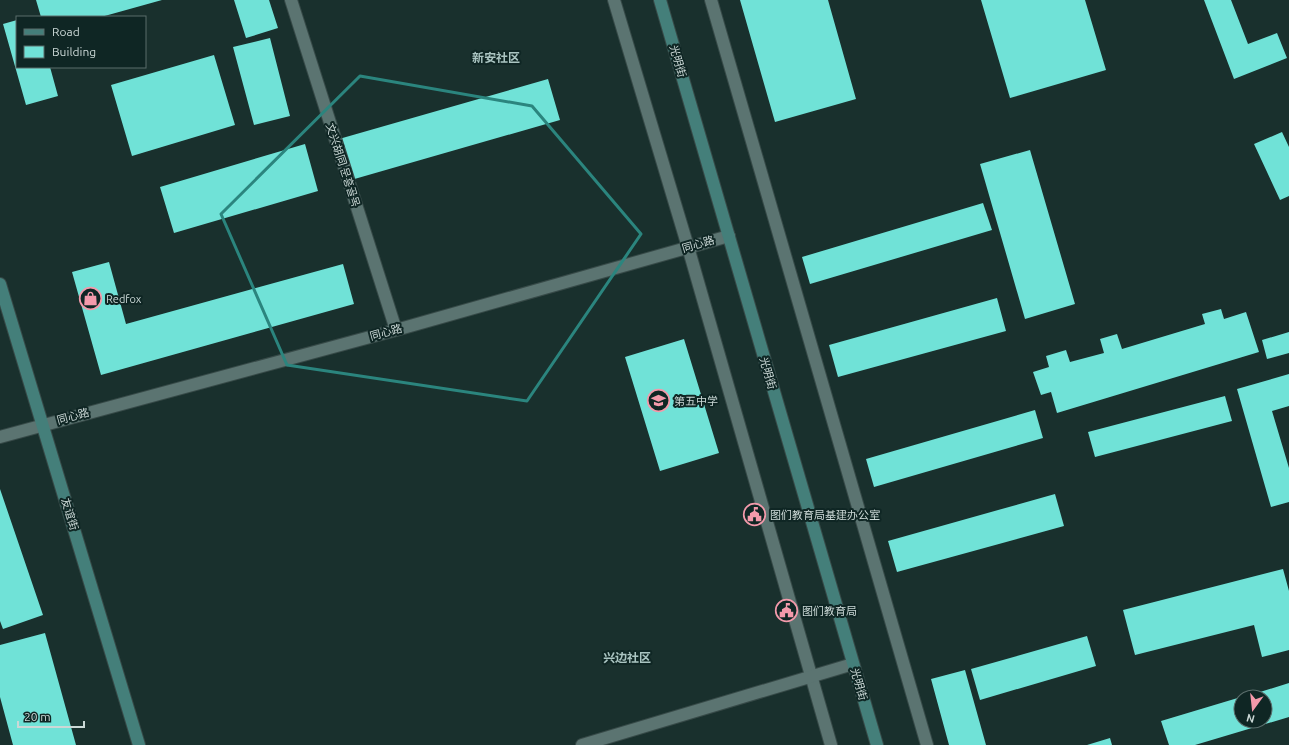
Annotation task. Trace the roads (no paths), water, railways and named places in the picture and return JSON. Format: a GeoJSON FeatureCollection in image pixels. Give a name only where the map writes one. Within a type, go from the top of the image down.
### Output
{"type":"FeatureCollection","features":[{"type":"Feature","properties":{"kind":"main road","name":"光明街"},"geometry":{"type":"LineString","coordinates":[[660,0],[877,745]]}},
{"type":"Feature","properties":{"kind":"main road","name":"友谊街"},"geometry":{"type":"LineString","coordinates":[[0,284],[139,745]]}},
{"type":"Feature","properties":{"kind":"street","name":"文兴胡同 문흥골목"},"geometry":{"type":"LineString","coordinates":[[291,0],[396,330]]}},
{"type":"Feature","properties":{"kind":"street"},"geometry":{"type":"LineString","coordinates":[[614,0],[688,247],[831,745]]}},
{"type":"Feature","properties":{"kind":"street"},"geometry":{"type":"LineString","coordinates":[[711,0],[927,745]]}},
{"type":"Feature","properties":{"kind":"street","name":"同心路"},"geometry":{"type":"LineString","coordinates":[[0,436],[396,330],[729,236]]}},
{"type":"Feature","properties":{"kind":"street"},"geometry":{"type":"LineString","coordinates":[[582,745],[853,664]]}},
{"type":"Feature","properties":{"kind":"place","name":"Redfox"},"geometry":{"type":"Point","coordinates":[90,299]}},
{"type":"Feature","properties":{"kind":"place","name":"第五中学"},"geometry":{"type":"Point","coordinates":[659,401]}},
{"type":"Feature","properties":{"kind":"place","name":"图们教育局基建办公室"},"geometry":{"type":"Point","coordinates":[755,515]}},
{"type":"Feature","properties":{"kind":"place","name":"图们教育局"},"geometry":{"type":"Point","coordinates":[786,611]}},
{"type":"Feature","properties":{"kind":"district","name":"新安社区"},"geometry":{"type":"Point","coordinates":[496,58]}},
{"type":"Feature","properties":{"kind":"district","name":"兴边社区"},"geometry":{"type":"Point","coordinates":[627,658]}}]}
